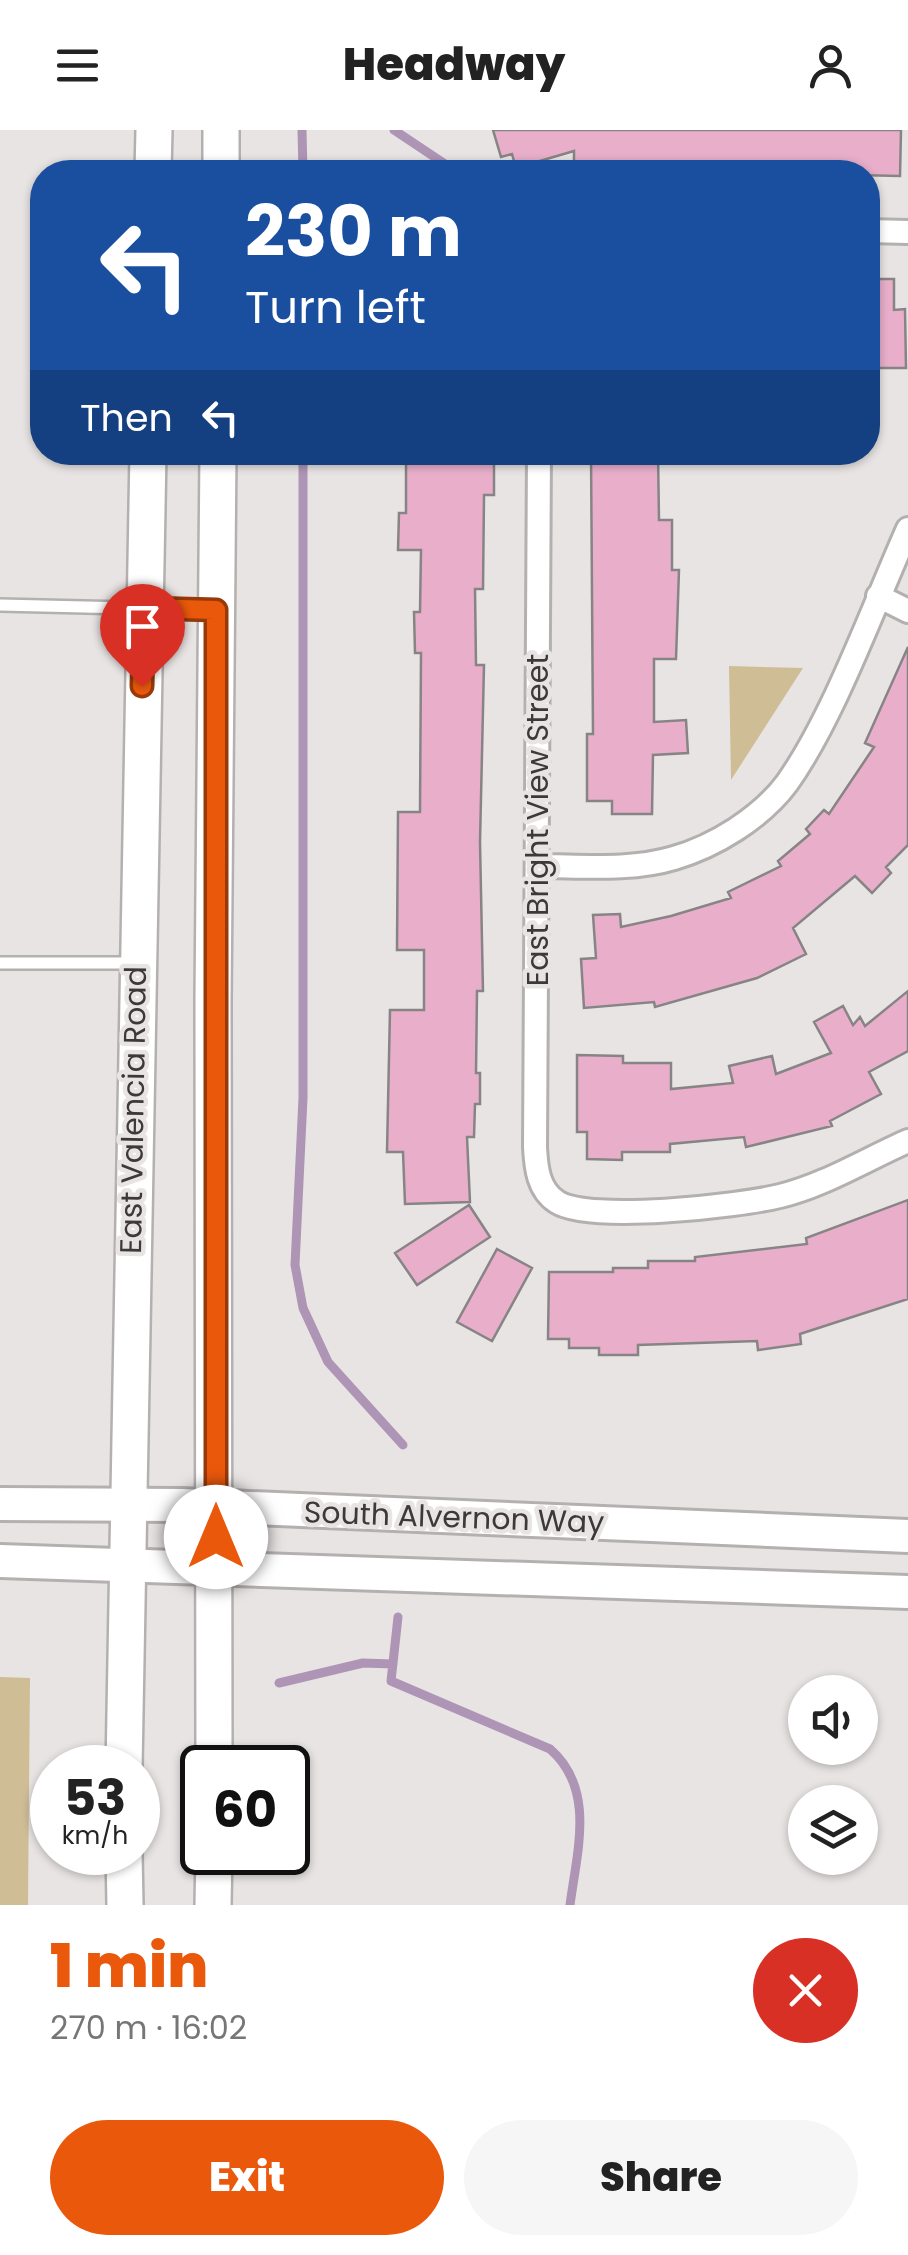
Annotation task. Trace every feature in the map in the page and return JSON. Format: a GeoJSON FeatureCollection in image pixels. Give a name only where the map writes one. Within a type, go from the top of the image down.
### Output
{"type":"FeatureCollection","features":[{"type":"Feature","properties":{"kind":"main road"},"geometry":{"type":"LineString","coordinates":[[153,160],[154,130]]}},
{"type":"Feature","properties":{"kind":"main road"},"geometry":{"type":"LineString","coordinates":[[221,160],[222,130]]}},
{"type":"Feature","properties":{"kind":"main road","name":"East Valencia Road"},"geometry":{"type":"LineString","coordinates":[[124,1745],[148,465]]}},
{"type":"Feature","properties":{"kind":"main road"},"geometry":{"type":"LineString","coordinates":[[214,1745],[217,1507],[213,1020],[218,465]]}},
{"type":"Feature","properties":{"kind":"main road","name":"South Alvernon Way"},"geometry":{"type":"LineString","coordinates":[[0,1504],[217,1507],[908,1536]]}},
{"type":"Feature","properties":{"kind":"main road","name":"South Alvernon Way"},"geometry":{"type":"LineString","coordinates":[[0,1561],[908,1592]]}},
{"type":"Feature","properties":{"kind":"main road"},"geometry":{"type":"LineString","coordinates":[[124,1875],[125,1905]]}},
{"type":"Feature","properties":{"kind":"main road"},"geometry":{"type":"LineString","coordinates":[[213,1905],[214,1875]]}},
{"type":"Feature","properties":{"kind":"street"},"geometry":{"type":"LineString","coordinates":[[880,232],[908,232]]}},
{"type":"Feature","properties":{"kind":"street","name":"East Bright View Street"},"geometry":{"type":"LineString","coordinates":[[539,465],[534,1147],[542,1187],[556,1202],[575,1210],[648,1212],[781,1196],[908,1141]]}},
{"type":"Feature","properties":{"kind":"street"},"geometry":{"type":"LineString","coordinates":[[538,866],[619,866],[672,859],[708,845],[748,821],[785,785],[814,738],[908,528]]}},
{"type":"Feature","properties":{"kind":"street"},"geometry":{"type":"LineString","coordinates":[[878,596],[908,611]]}},
{"type":"Feature","properties":{"kind":"lane"},"geometry":{"type":"LineString","coordinates":[[0,605],[216,610]]}},
{"type":"Feature","properties":{"kind":"lane"},"geometry":{"type":"LineString","coordinates":[[0,963],[136,963]]}},
{"type":"Feature","properties":{"kind":"shaded area"},"geometry":{"type":"Polygon","coordinates":[[[729,666],[803,668],[731,780],[729,666]]]}},
{"type":"Feature","properties":{"kind":"shaded area"},"geometry":{"type":"Polygon","coordinates":[[[0,1677],[30,1678],[28,1905],[0,1905],[0,1677]]]}},
{"type":"Feature","properties":{"kind":"building"},"geometry":{"type":"Polygon","coordinates":[[[493,130],[901,130],[900,176],[880,176],[880,160],[574,160],[574,151],[543,160],[514,160],[512,154],[501,157],[493,130]]]}},
{"type":"Feature","properties":{"kind":"building"},"geometry":{"type":"Polygon","coordinates":[[[880,279],[894,279],[894,310],[905,309],[906,368],[880,368],[880,279]]]}},
{"type":"Feature","properties":{"kind":"building"},"geometry":{"type":"Polygon","coordinates":[[[406,465],[494,465],[494,495],[484,495],[483,589],[475,589],[476,665],[484,665],[480,842],[483,991],[477,991],[476,1073],[480,1073],[480,1104],[475,1104],[474,1137],[467,1137],[470,1202],[405,1204],[403,1152],[387,1152],[390,1010],[424,1010],[424,950],[397,950],[398,812],[420,812],[421,653],[415,653],[414,612],[420,612],[421,550],[398,550],[399,513],[406,513],[406,465]]]}},
{"type":"Feature","properties":{"kind":"building"},"geometry":{"type":"Polygon","coordinates":[[[591,465],[658,465],[659,520],[672,520],[672,570],[679,570],[676,659],[654,659],[654,722],[686,720],[688,753],[653,755],[652,814],[612,814],[612,801],[587,801],[587,734],[593,734],[591,465]]]}},
{"type":"Feature","properties":{"kind":"building"},"geometry":{"type":"Polygon","coordinates":[[[908,647],[908,845],[886,867],[891,873],[872,893],[855,876],[793,928],[806,954],[757,978],[655,1007],[654,1002],[584,1008],[581,959],[596,958],[593,915],[620,914],[621,927],[671,916],[731,898],[728,892],[781,866],[778,861],[810,834],[806,829],[824,810],[829,814],[874,747],[865,743],[908,647]]]}},
{"type":"Feature","properties":{"kind":"building"},"geometry":{"type":"Polygon","coordinates":[[[908,991],[908,1051],[869,1072],[881,1094],[830,1121],[832,1126],[746,1147],[744,1137],[670,1144],[670,1152],[622,1152],[622,1160],[587,1159],[587,1132],[577,1132],[577,1055],[623,1056],[623,1063],[671,1063],[671,1089],[733,1083],[729,1066],[772,1056],[776,1074],[831,1053],[814,1022],[843,1006],[853,1025],[860,1017],[865,1026],[908,991]]]}},
{"type":"Feature","properties":{"kind":"building"},"geometry":{"type":"Polygon","coordinates":[[[908,1200],[908,1299],[800,1334],[801,1344],[758,1350],[757,1341],[638,1345],[638,1355],[599,1355],[599,1348],[569,1348],[569,1339],[548,1339],[549,1272],[613,1272],[613,1268],[648,1268],[648,1261],[695,1261],[695,1257],[807,1244],[806,1238],[908,1200]]]}},
{"type":"Feature","properties":{"kind":"building"},"geometry":{"type":"Polygon","coordinates":[[[469,1205],[490,1237],[417,1285],[395,1253],[469,1205]]]}},
{"type":"Feature","properties":{"kind":"building"},"geometry":{"type":"Polygon","coordinates":[[[497,1249],[532,1268],[492,1341],[457,1322],[497,1249]]]}},
{"type":"Feature","properties":{"kind":"waterway"},"geometry":{"type":"LineString","coordinates":[[302,130],[303,160]]}},
{"type":"Feature","properties":{"kind":"waterway"},"geometry":{"type":"LineString","coordinates":[[394,130],[439,160]]}},
{"type":"Feature","properties":{"kind":"waterway"},"geometry":{"type":"LineString","coordinates":[[303,465],[303,1098],[295,1265],[303,1308],[328,1362],[403,1445]]}},
{"type":"Feature","properties":{"kind":"waterway"},"geometry":{"type":"LineString","coordinates":[[398,1617],[391,1681],[550,1749],[564,1765],[574,1783],[580,1822],[570,1905]]}},
{"type":"Feature","properties":{"kind":"waterway"},"geometry":{"type":"LineString","coordinates":[[279,1683],[363,1663],[393,1664]]}},
{"type":"Feature","properties":{"kind":"route"},"geometry":{"type":"LineString","coordinates":[[142,686],[144,608],[216,610],[216,1537]]}}]}
